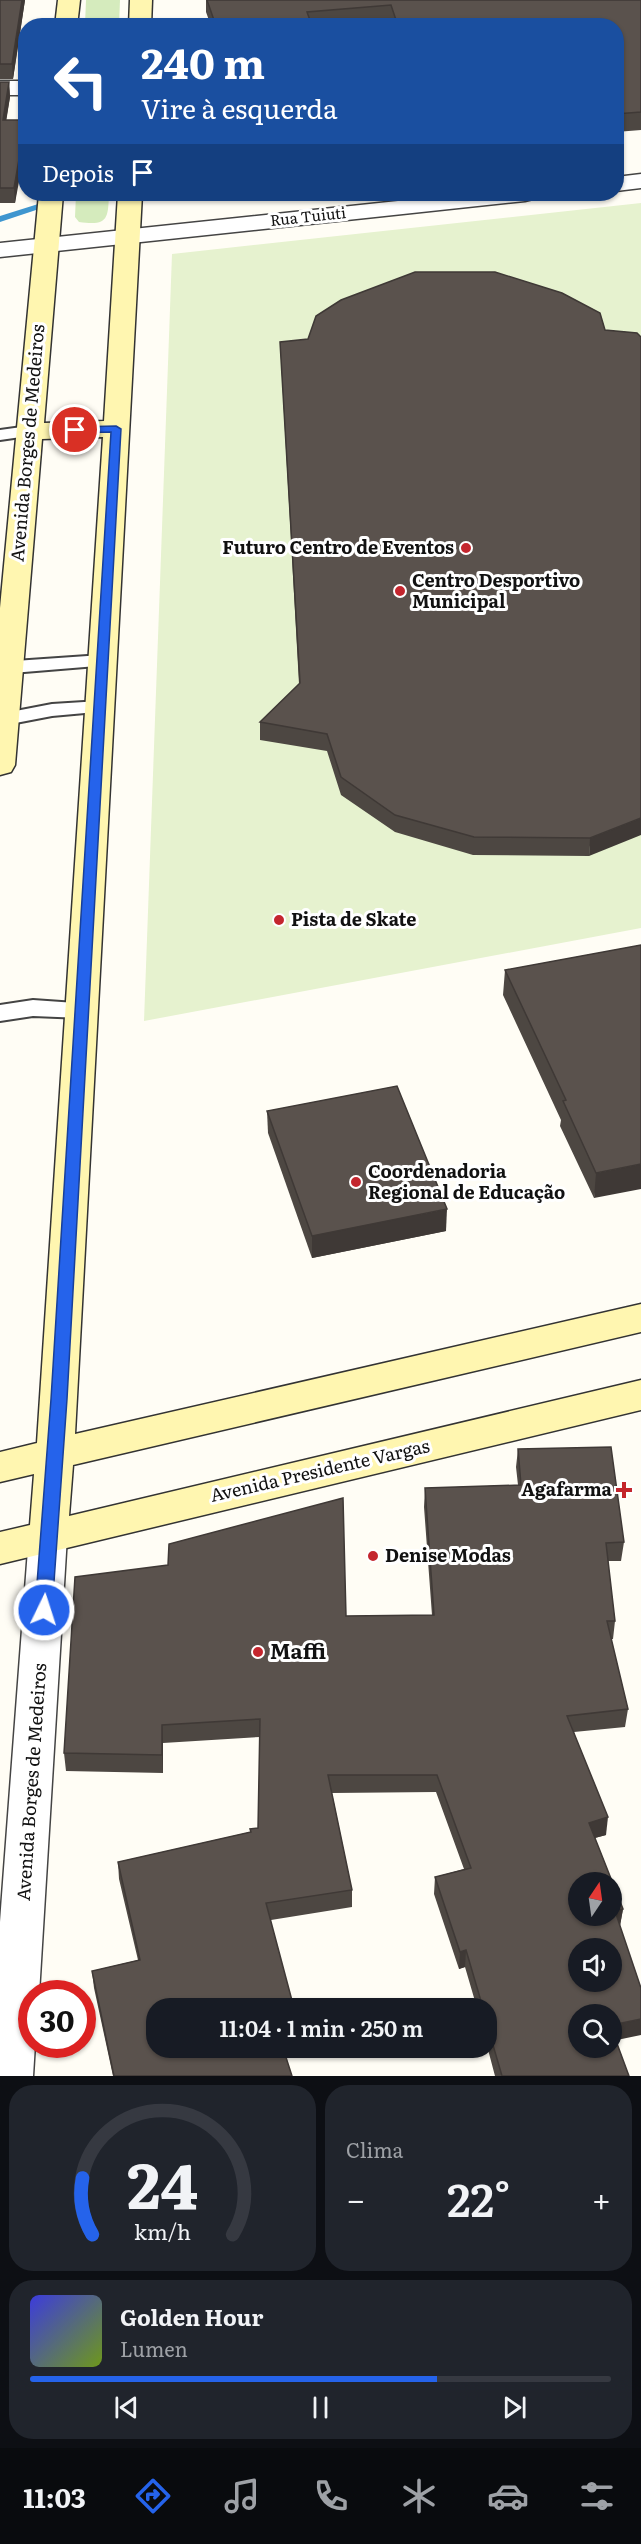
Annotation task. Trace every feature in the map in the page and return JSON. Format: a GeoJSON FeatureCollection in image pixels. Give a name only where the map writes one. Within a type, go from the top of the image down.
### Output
{"type":"FeatureCollection","features":[{"type":"Feature","properties":{"kind":"main road"},"geometry":{"type":"LineString","coordinates":[[67,18],[69,0]]}},
{"type":"Feature","properties":{"kind":"main road"},"geometry":{"type":"LineString","coordinates":[[140,18],[141,0]]}},
{"type":"Feature","properties":{"kind":"main road","name":"Avenida Borges de Medeiros"},"geometry":{"type":"LineString","coordinates":[[0,765],[4,668],[50,201]]}},
{"type":"Feature","properties":{"kind":"main road","name":"Avenida Borges de Medeiros"},"geometry":{"type":"LineString","coordinates":[[48,1536],[55,1454],[130,201]]}},
{"type":"Feature","properties":{"kind":"main road"},"geometry":{"type":"LineString","coordinates":[[29,431],[116,429]]}},
{"type":"Feature","properties":{"kind":"main road"},"geometry":{"type":"LineString","coordinates":[[0,1467],[641,1318]]}},
{"type":"Feature","properties":{"kind":"main road","name":"Avenida Presidente Vargas"},"geometry":{"type":"LineString","coordinates":[[0,1548],[640,1399]]}},
{"type":"Feature","properties":{"kind":"street"},"geometry":{"type":"LineString","coordinates":[[0,88],[18,88]]}},
{"type":"Feature","properties":{"kind":"street"},"geometry":{"type":"LineString","coordinates":[[624,183],[641,181]]}},
{"type":"Feature","properties":{"kind":"street","name":"Rua Tuiuti"},"geometry":{"type":"LineString","coordinates":[[0,250],[459,201]]}},
{"type":"Feature","properties":{"kind":"street","name":"Avenida Borges de Medeiros"},"geometry":{"type":"LineString","coordinates":[[11,2076],[14,1848],[48,1536]]}},
{"type":"Feature","properties":{"kind":"lane"},"geometry":{"type":"LineString","coordinates":[[0,435],[29,431]]}},
{"type":"Feature","properties":{"kind":"lane"},"geometry":{"type":"LineString","coordinates":[[4,668],[102,661]]}},
{"type":"Feature","properties":{"kind":"lane"},"geometry":{"type":"LineString","coordinates":[[2,719],[52,710],[100,707]]}},
{"type":"Feature","properties":{"kind":"lane"},"geometry":{"type":"LineString","coordinates":[[0,1013],[33,1008],[82,1010]]}},
{"type":"Feature","properties":{"kind":"green space"},"geometry":{"type":"Polygon","coordinates":[[[86,0],[120,0],[119,18],[85,18],[86,0]]]}},
{"type":"Feature","properties":{"kind":"green space"},"geometry":{"type":"Polygon","coordinates":[[[76,201],[109,201],[107,215],[101,221],[79,222],[75,217],[76,201]]]}},
{"type":"Feature","properties":{"kind":"green space","name":"Centro Desportivo Municipal"},"geometry":{"type":"Polygon","coordinates":[[[641,203],[641,928],[144,1021],[172,254],[641,203]]]}},
{"type":"Feature","properties":{"kind":"building"},"geometry":{"type":"Polygon","coordinates":[[[0,0],[22,0],[12,64],[0,64],[0,0]]]}},
{"type":"Feature","properties":{"kind":"building"},"geometry":{"type":"Polygon","coordinates":[[[207,0],[641,0],[641,112],[624,113],[624,18],[395,18],[391,5],[307,12],[309,18],[213,18],[207,0]]]}},
{"type":"Feature","properties":{"kind":"building"},"geometry":{"type":"Polygon","coordinates":[[[0,82],[9,82],[3,120],[18,120],[18,165],[14,188],[0,188],[0,82]]]}},
{"type":"Feature","properties":{"kind":"building","name":"Futuro Centro de Eventos"},"geometry":{"type":"Polygon","coordinates":[[[415,272],[495,272],[562,293],[600,313],[605,330],[637,333],[641,337],[641,818],[590,838],[474,837],[395,815],[341,777],[327,734],[260,722],[300,683],[280,342],[308,339],[316,316],[341,300],[415,272]]]}},
{"type":"Feature","properties":{"kind":"building"},"geometry":{"type":"Polygon","coordinates":[[[641,945],[641,1164],[596,1173],[563,1101],[566,1100],[505,970],[641,945]]]}},
{"type":"Feature","properties":{"kind":"building","name":"Coordenadoria Regional de Educação"},"geometry":{"type":"Polygon","coordinates":[[[397,1086],[447,1209],[312,1236],[267,1111],[397,1086]]]}},
{"type":"Feature","properties":{"kind":"building"},"geometry":{"type":"Polygon","coordinates":[[[611,1447],[624,1542],[606,1543],[615,1621],[607,1621],[628,1709],[567,1716],[608,1817],[589,1823],[608,1872],[568,1872],[568,1926],[620,1926],[641,1988],[641,2019],[622,2023],[622,2004],[568,2004],[568,2058],[622,2057],[629,2076],[502,2076],[497,2058],[497,1998],[480,1998],[466,1950],[460,1952],[435,1877],[471,1868],[437,1775],[328,1775],[352,1890],[266,1903],[291,1998],[146,1998],[146,2058],[286,2058],[292,2076],[114,2076],[96,1990],[96,1980],[94,1980],[92,1971],[140,1960],[118,1862],[251,1832],[250,1829],[258,1828],[260,1719],[162,1725],[162,1755],[64,1753],[75,1577],[168,1565],[169,1544],[343,1498],[346,1616],[434,1615],[425,1488],[521,1485],[518,1449],[611,1447]]]}},
{"type":"Feature","properties":{"kind":"waterway"},"geometry":{"type":"LineString","coordinates":[[0,219],[57,201]]}},
{"type":"Feature","properties":{"kind":"place","name":"Futuro Centro de Eventos"},"geometry":{"type":"Point","coordinates":[466,548]}},
{"type":"Feature","properties":{"kind":"place","name":"Centro Desportivo Municipal"},"geometry":{"type":"Point","coordinates":[400,591]}},
{"type":"Feature","properties":{"kind":"place","name":"Pista de Skate"},"geometry":{"type":"Point","coordinates":[279,920]}},
{"type":"Feature","properties":{"kind":"place","name":"Coordenadoria Regional de Educação"},"geometry":{"type":"Point","coordinates":[356,1182]}},
{"type":"Feature","properties":{"kind":"place","name":"Agafarma"},"geometry":{"type":"Point","coordinates":[624,1490]}},
{"type":"Feature","properties":{"kind":"place","name":"Denise Modas"},"geometry":{"type":"Point","coordinates":[373,1556]}},
{"type":"Feature","properties":{"kind":"place","name":"Maffi"},"geometry":{"type":"Point","coordinates":[258,1652]}},
{"type":"Feature","properties":{"kind":"route"},"geometry":{"type":"LineString","coordinates":[[44,1610],[59,1399],[116,429],[75,430]]}}]}
